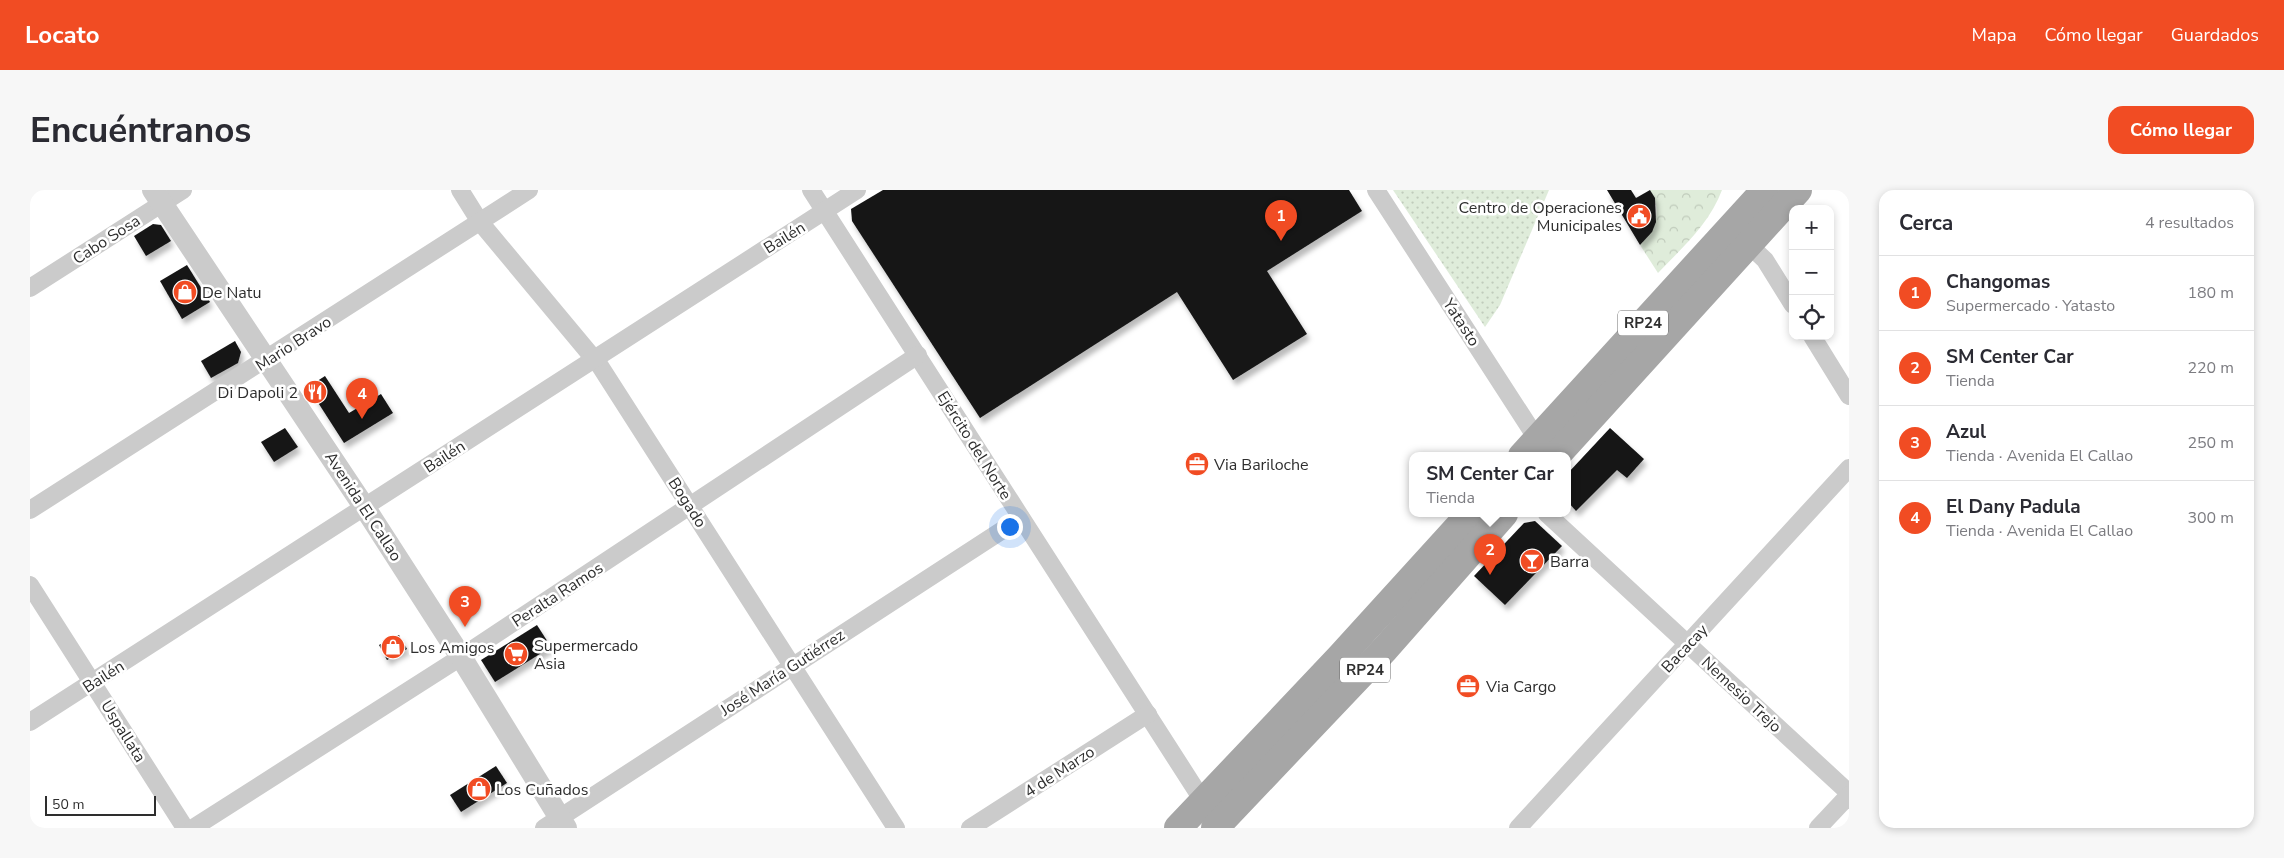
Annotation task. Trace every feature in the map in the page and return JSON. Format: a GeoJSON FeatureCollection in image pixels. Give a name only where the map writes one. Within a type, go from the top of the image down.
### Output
{"type":"FeatureCollection","features":[{"type":"Feature","properties":{"kind":"main road"},"geometry":{"type":"LineString","coordinates":[[1743,234],[1747,190]]}},
{"type":"Feature","properties":{"kind":"main road","name":"RP24"},"geometry":{"type":"LineString","coordinates":[[1743,234],[1765,190]]}},
{"type":"Feature","properties":{"kind":"main road","name":"RP24"},"geometry":{"type":"LineString","coordinates":[[1537,452],[1743,234],[1798,190]]}},
{"type":"Feature","properties":{"kind":"main road","name":"RP24"},"geometry":{"type":"LineString","coordinates":[[1178,828],[1340,657],[1467,517]]}},
{"type":"Feature","properties":{"kind":"main road","name":"RP24"},"geometry":{"type":"LineString","coordinates":[[1215,828],[1385,649],[1501,517]]}},
{"type":"Feature","properties":{"kind":"street","name":"Cabo Sosa"},"geometry":{"type":"LineString","coordinates":[[30,288],[157,197],[183,190]]}},
{"type":"Feature","properties":{"kind":"street","name":"Bogado"},"geometry":{"type":"LineString","coordinates":[[460,190],[480,222],[594,358],[896,828]]}},
{"type":"Feature","properties":{"kind":"street","name":"Mario Bravo"},"geometry":{"type":"LineString","coordinates":[[30,510],[529,190]]}},
{"type":"Feature","properties":{"kind":"street","name":"Ejército del Norte"},"geometry":{"type":"LineString","coordinates":[[811,190],[1203,801]]}},
{"type":"Feature","properties":{"kind":"street","name":"Bailén"},"geometry":{"type":"LineString","coordinates":[[30,722],[857,190]]}},
{"type":"Feature","properties":{"kind":"street","name":"Yatasto"},"geometry":{"type":"LineString","coordinates":[[1376,190],[1537,452]]}},
{"type":"Feature","properties":{"kind":"street","name":"Avenida El Callao"},"geometry":{"type":"LineString","coordinates":[[157,197],[268,359],[461,657],[556,825]]}},
{"type":"Feature","properties":{"kind":"street"},"geometry":{"type":"LineString","coordinates":[[1743,234],[1765,260],[1789,299]]}},
{"type":"Feature","properties":{"kind":"street"},"geometry":{"type":"LineString","coordinates":[[1814,340],[1849,396]]}},
{"type":"Feature","properties":{"kind":"street","name":"Peralta Ramos"},"geometry":{"type":"LineString","coordinates":[[193,828],[461,657],[918,355]]}},
{"type":"Feature","properties":{"kind":"street","name":"Bacacay"},"geometry":{"type":"LineString","coordinates":[[1518,828],[1849,468]]}},
{"type":"Feature","properties":{"kind":"street","name":"Nemesio Trejo"},"geometry":{"type":"LineString","coordinates":[[1550,517],[1849,794]]}},
{"type":"Feature","properties":{"kind":"street","name":"José María Gutiérrez"},"geometry":{"type":"LineString","coordinates":[[556,825],[791,666],[1021,518]]}},
{"type":"Feature","properties":{"kind":"street","name":"Uspallata"},"geometry":{"type":"LineString","coordinates":[[30,585],[185,828]]}},
{"type":"Feature","properties":{"kind":"street","name":"4 de Marzo"},"geometry":{"type":"LineString","coordinates":[[970,828],[1148,714]]}},
{"type":"Feature","properties":{"kind":"street"},"geometry":{"type":"LineString","coordinates":[[1818,828],[1849,794]]}},
{"type":"Feature","properties":{"kind":"green space"},"geometry":{"type":"Polygon","coordinates":[[[1393,190],[1549,190],[1500,305],[1485,327],[1393,190]]]}},
{"type":"Feature","properties":{"kind":"green space"},"geometry":{"type":"Polygon","coordinates":[[[1650,190],[1722,190],[1703,224],[1658,273],[1640,245],[1650,233],[1656,219],[1656,205],[1650,190]]]}},
{"type":"Feature","properties":{"kind":"building"},"geometry":{"type":"Polygon","coordinates":[[[883,190],[1349,190],[1362,211],[1267,271],[1307,334],[1233,380],[1177,292],[980,418],[852,221],[851,209],[883,190]]]}},
{"type":"Feature","properties":{"kind":"building","name":"Centro de Operaciones Municipales"},"geometry":{"type":"Polygon","coordinates":[[[1607,190],[1631,190],[1636,198],[1650,190],[1655,198],[1656,222],[1652,232],[1640,245],[1607,190]]]}},
{"type":"Feature","properties":{"kind":"building"},"geometry":{"type":"Polygon","coordinates":[[[153,224],[161,225],[171,241],[146,256],[134,236],[153,224]]]}},
{"type":"Feature","properties":{"kind":"building","name":"De Natu"},"geometry":{"type":"Polygon","coordinates":[[[187,265],[210,302],[182,319],[160,281],[187,265]]]}},
{"type":"Feature","properties":{"kind":"building"},"geometry":{"type":"Polygon","coordinates":[[[235,341],[241,352],[238,363],[211,378],[201,361],[235,341]]]}},
{"type":"Feature","properties":{"kind":"building"},"geometry":{"type":"Polygon","coordinates":[[[325,376],[349,413],[381,394],[393,413],[344,443],[308,387],[325,376]]]}},
{"type":"Feature","properties":{"kind":"building"},"geometry":{"type":"Polygon","coordinates":[[[285,428],[298,447],[274,462],[261,442],[285,428]]]}},
{"type":"Feature","properties":{"kind":"building"},"geometry":{"type":"Polygon","coordinates":[[[1610,428],[1644,459],[1627,478],[1617,470],[1576,511],[1571,505],[1571,470],[1610,428]]]}},
{"type":"Feature","properties":{"kind":"building"},"geometry":{"type":"Polygon","coordinates":[[[1535,521],[1562,546],[1505,605],[1474,576],[1524,523],[1535,521]]]}},
{"type":"Feature","properties":{"kind":"building","name":"Supermercado Asia"},"geometry":{"type":"Polygon","coordinates":[[[537,625],[551,647],[495,682],[481,660],[537,625]]]}},
{"type":"Feature","properties":{"kind":"building","name":"Los Amigos"},"geometry":{"type":"Polygon","coordinates":[[[399,635],[407,649],[387,660],[379,645],[399,635]]]}},
{"type":"Feature","properties":{"kind":"building","name":"Los Cuñados"},"geometry":{"type":"Polygon","coordinates":[[[496,766],[507,783],[461,812],[450,795],[496,766]]]}},
{"type":"Feature","properties":{"kind":"place","name":"Centro de Operaciones Municipales"},"geometry":{"type":"Point","coordinates":[1639,216]}},
{"type":"Feature","properties":{"kind":"place","name":"Changomas"},"geometry":{"type":"Point","coordinates":[1281,241]}},
{"type":"Feature","properties":{"kind":"place","name":"De Natu"},"geometry":{"type":"Point","coordinates":[185,292]}},
{"type":"Feature","properties":{"kind":"place","name":"Di Dapoli 2"},"geometry":{"type":"Point","coordinates":[315,392]}},
{"type":"Feature","properties":{"kind":"place","name":"El Dany Padula"},"geometry":{"type":"Point","coordinates":[362,419]}},
{"type":"Feature","properties":{"kind":"place","name":"Via Bariloche"},"geometry":{"type":"Point","coordinates":[1197,464]}},
{"type":"Feature","properties":{"kind":"place","name":"Barra"},"geometry":{"type":"Point","coordinates":[1532,561]}},
{"type":"Feature","properties":{"kind":"place","name":"SM Center Car"},"geometry":{"type":"Point","coordinates":[1490,575]}},
{"type":"Feature","properties":{"kind":"place","name":"Azul"},"geometry":{"type":"Point","coordinates":[465,627]}},
{"type":"Feature","properties":{"kind":"place","name":"Los Amigos"},"geometry":{"type":"Point","coordinates":[393,647]}},
{"type":"Feature","properties":{"kind":"place","name":"Supermercado Asia"},"geometry":{"type":"Point","coordinates":[516,654]}},
{"type":"Feature","properties":{"kind":"place","name":"Via Cargo"},"geometry":{"type":"Point","coordinates":[1468,686]}},
{"type":"Feature","properties":{"kind":"place","name":"Los Cuñados"},"geometry":{"type":"Point","coordinates":[479,789]}}]}
